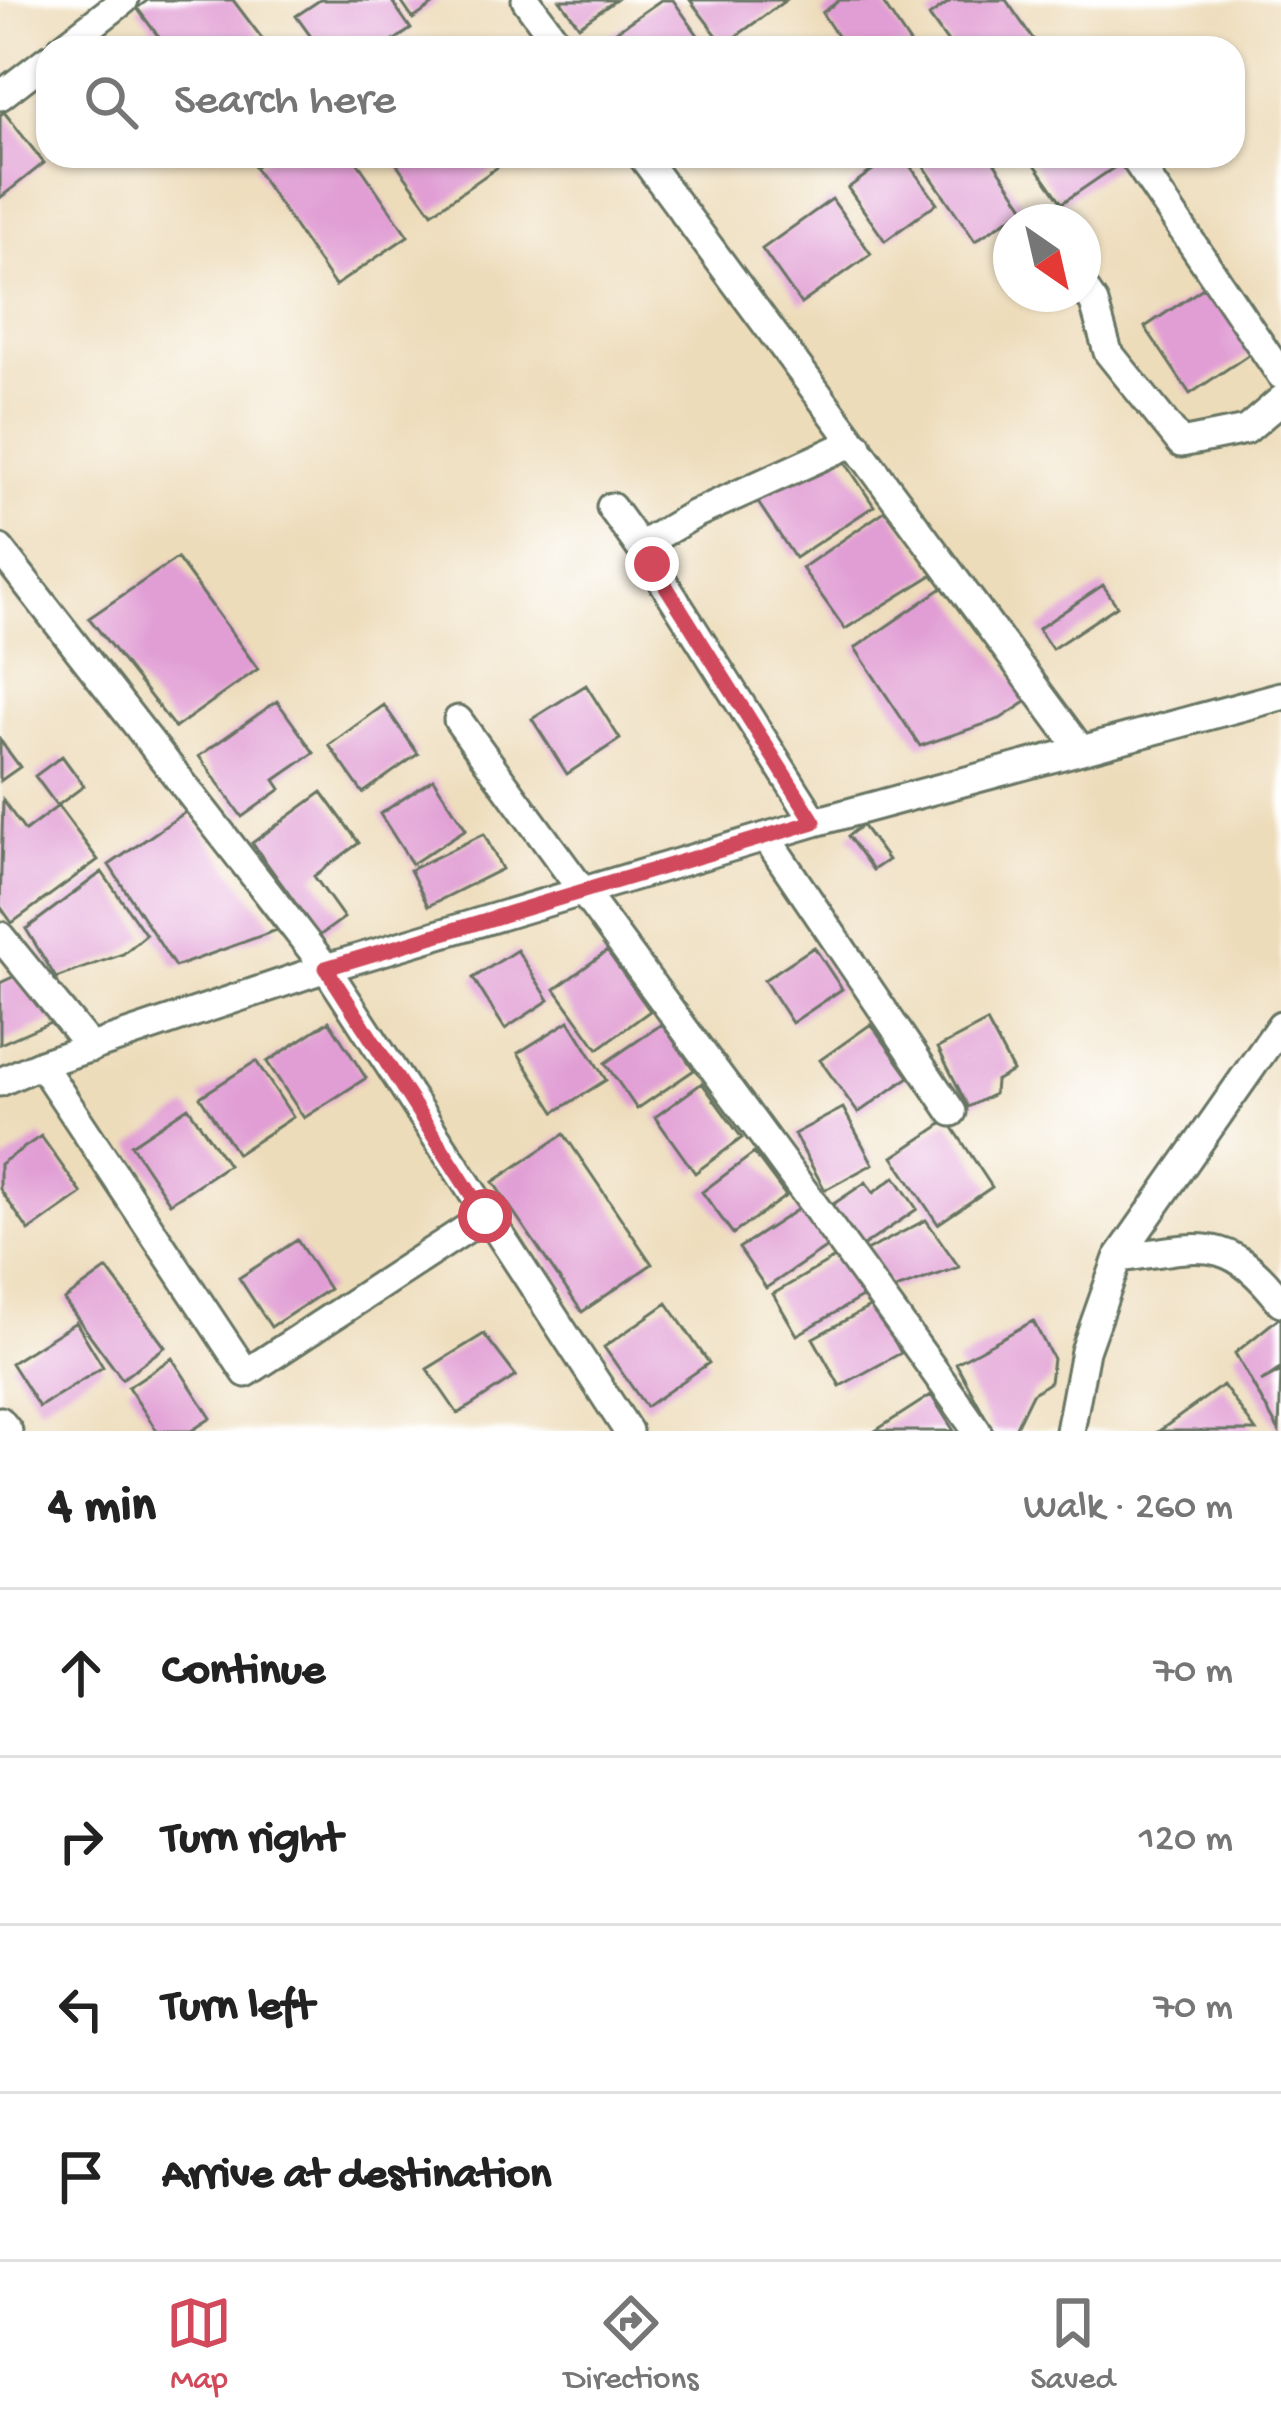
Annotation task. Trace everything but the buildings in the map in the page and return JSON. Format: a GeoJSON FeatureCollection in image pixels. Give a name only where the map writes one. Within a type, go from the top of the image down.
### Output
{"type":"FeatureCollection","features":[{"type":"Feature","properties":{"kind":"street"},"geometry":{"type":"LineString","coordinates":[[78,36],[124,0]]}},
{"type":"Feature","properties":{"kind":"street"},"geometry":{"type":"LineString","coordinates":[[526,0],[553,36]]}},
{"type":"Feature","properties":{"kind":"street"},"geometry":{"type":"LineString","coordinates":[[0,97],[36,68]]}},
{"type":"Feature","properties":{"kind":"street"},"geometry":{"type":"LineString","coordinates":[[651,168],[1081,750]]}},
{"type":"Feature","properties":{"kind":"street"},"geometry":{"type":"LineString","coordinates":[[1141,168],[1281,375]]}},
{"type":"Feature","properties":{"kind":"street"},"geometry":{"type":"LineString","coordinates":[[1097,312],[1108,352],[1180,443],[1246,430],[1281,400]]}},
{"type":"Feature","properties":{"kind":"street"},"geometry":{"type":"LineString","coordinates":[[640,546],[695,514],[845,446],[858,446]]}},
{"type":"Feature","properties":{"kind":"street"},"geometry":{"type":"LineString","coordinates":[[611,507],[814,822]]}},
{"type":"Feature","properties":{"kind":"street"},"geometry":{"type":"LineString","coordinates":[[0,549],[326,968],[628,1431]]}},
{"type":"Feature","properties":{"kind":"street"},"geometry":{"type":"LineString","coordinates":[[0,1082],[326,968],[814,822],[1281,696]]}},
{"type":"Feature","properties":{"kind":"street"},"geometry":{"type":"LineString","coordinates":[[458,720],[581,892],[821,1209],[977,1431]]}},
{"type":"Feature","properties":{"kind":"street"},"geometry":{"type":"LineString","coordinates":[[766,837],[952,1112]]}},
{"type":"Feature","properties":{"kind":"street"},"geometry":{"type":"LineString","coordinates":[[0,936],[92,1048]]}},
{"type":"Feature","properties":{"kind":"street"},"geometry":{"type":"LineString","coordinates":[[1070,1431],[1085,1351],[1118,1258],[1281,1024]]}},
{"type":"Feature","properties":{"kind":"street"},"geometry":{"type":"LineString","coordinates":[[41,1064],[246,1373],[485,1216]]}},
{"type":"Feature","properties":{"kind":"street"},"geometry":{"type":"LineString","coordinates":[[1118,1258],[1201,1245],[1237,1257],[1281,1302]]}},
{"type":"Feature","properties":{"kind":"street"},"geometry":{"type":"LineString","coordinates":[[0,1421],[8,1431]]}},
{"type":"Feature","properties":{"kind":"route"},"geometry":{"type":"LineString","coordinates":[[485,1216],[326,968],[814,822],[652,564]]}}]}
